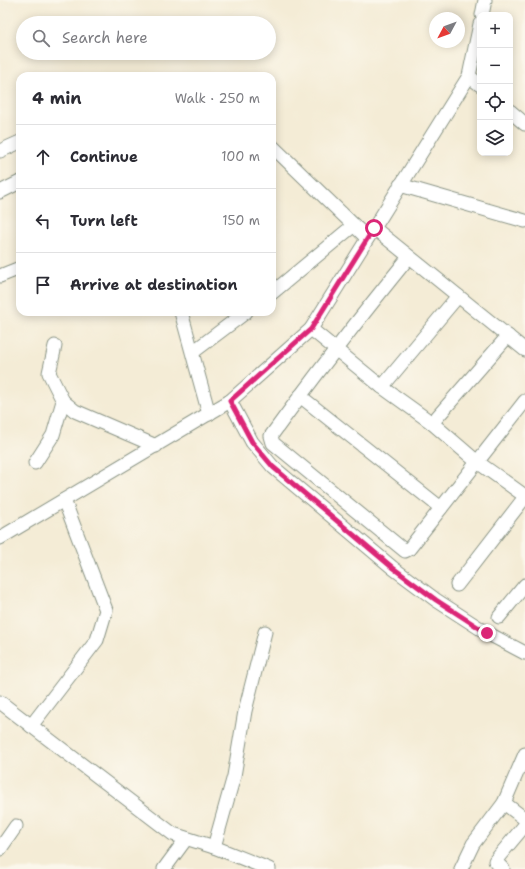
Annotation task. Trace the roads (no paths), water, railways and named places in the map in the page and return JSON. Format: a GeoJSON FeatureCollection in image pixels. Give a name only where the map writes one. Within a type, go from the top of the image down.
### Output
{"type":"FeatureCollection","features":[{"type":"Feature","properties":{"kind":"street"},"geometry":{"type":"LineString","coordinates":[[483,12],[485,0]]}},
{"type":"Feature","properties":{"kind":"street"},"geometry":{"type":"LineString","coordinates":[[0,538],[230,401],[311,329],[468,76],[477,37]]}},
{"type":"Feature","properties":{"kind":"street"},"geometry":{"type":"LineString","coordinates":[[468,76],[479,84]]}},
{"type":"Feature","properties":{"kind":"street"},"geometry":{"type":"LineString","coordinates":[[513,114],[525,124]]}},
{"type":"Feature","properties":{"kind":"street"},"geometry":{"type":"LineString","coordinates":[[0,151],[16,144]]}},
{"type":"Feature","properties":{"kind":"street"},"geometry":{"type":"LineString","coordinates":[[276,150],[354,224],[409,257],[525,350]]}},
{"type":"Feature","properties":{"kind":"street"},"geometry":{"type":"LineString","coordinates":[[0,192],[16,184]]}},
{"type":"Feature","properties":{"kind":"street"},"geometry":{"type":"LineString","coordinates":[[400,185],[525,221]]}},
{"type":"Feature","properties":{"kind":"street"},"geometry":{"type":"LineString","coordinates":[[276,290],[354,224]]}},
{"type":"Feature","properties":{"kind":"street"},"geometry":{"type":"LineString","coordinates":[[409,257],[334,349],[271,436],[271,440],[405,551],[409,549],[476,461],[525,401]]}},
{"type":"Feature","properties":{"kind":"street"},"geometry":{"type":"LineString","coordinates":[[0,276],[16,270]]}},
{"type":"Feature","properties":{"kind":"street"},"geometry":{"type":"LineString","coordinates":[[382,388],[458,296]]}},
{"type":"Feature","properties":{"kind":"street"},"geometry":{"type":"LineString","coordinates":[[182,316],[210,414]]}},
{"type":"Feature","properties":{"kind":"street"},"geometry":{"type":"LineString","coordinates":[[193,352],[241,316]]}},
{"type":"Feature","properties":{"kind":"street"},"geometry":{"type":"LineString","coordinates":[[311,329],[382,388],[432,422],[476,461],[525,497],[457,585]]}},
{"type":"Feature","properties":{"kind":"street"},"geometry":{"type":"LineString","coordinates":[[432,422],[508,336]]}},
{"type":"Feature","properties":{"kind":"street"},"geometry":{"type":"LineString","coordinates":[[55,346],[49,373],[63,402],[76,411],[156,446]]}},
{"type":"Feature","properties":{"kind":"street"},"geometry":{"type":"LineString","coordinates":[[300,396],[441,508]]}},
{"type":"Feature","properties":{"kind":"street"},"geometry":{"type":"LineString","coordinates":[[230,401],[252,442],[273,467],[393,568],[462,616],[525,653]]}},
{"type":"Feature","properties":{"kind":"street"},"geometry":{"type":"LineString","coordinates":[[35,463],[53,435],[63,402]]}},
{"type":"Feature","properties":{"kind":"street"},"geometry":{"type":"LineString","coordinates":[[32,726],[97,640],[106,610],[64,500]]}},
{"type":"Feature","properties":{"kind":"street"},"geometry":{"type":"LineString","coordinates":[[499,618],[525,585]]}},
{"type":"Feature","properties":{"kind":"street"},"geometry":{"type":"LineString","coordinates":[[214,846],[234,776],[245,710],[265,632]]}},
{"type":"Feature","properties":{"kind":"street"},"geometry":{"type":"LineString","coordinates":[[0,702],[173,834],[214,846],[268,869]]}},
{"type":"Feature","properties":{"kind":"street"},"geometry":{"type":"LineString","coordinates":[[461,869],[473,844],[504,803],[525,754]]}},
{"type":"Feature","properties":{"kind":"street"},"geometry":{"type":"LineString","coordinates":[[504,803],[525,819]]}},
{"type":"Feature","properties":{"kind":"street"},"geometry":{"type":"LineString","coordinates":[[503,869],[495,861],[525,825]]}},
{"type":"Feature","properties":{"kind":"street"},"geometry":{"type":"LineString","coordinates":[[0,849],[16,826]]}},
{"type":"Feature","properties":{"kind":"street"},"geometry":{"type":"LineString","coordinates":[[164,869],[186,839]]}}]}
